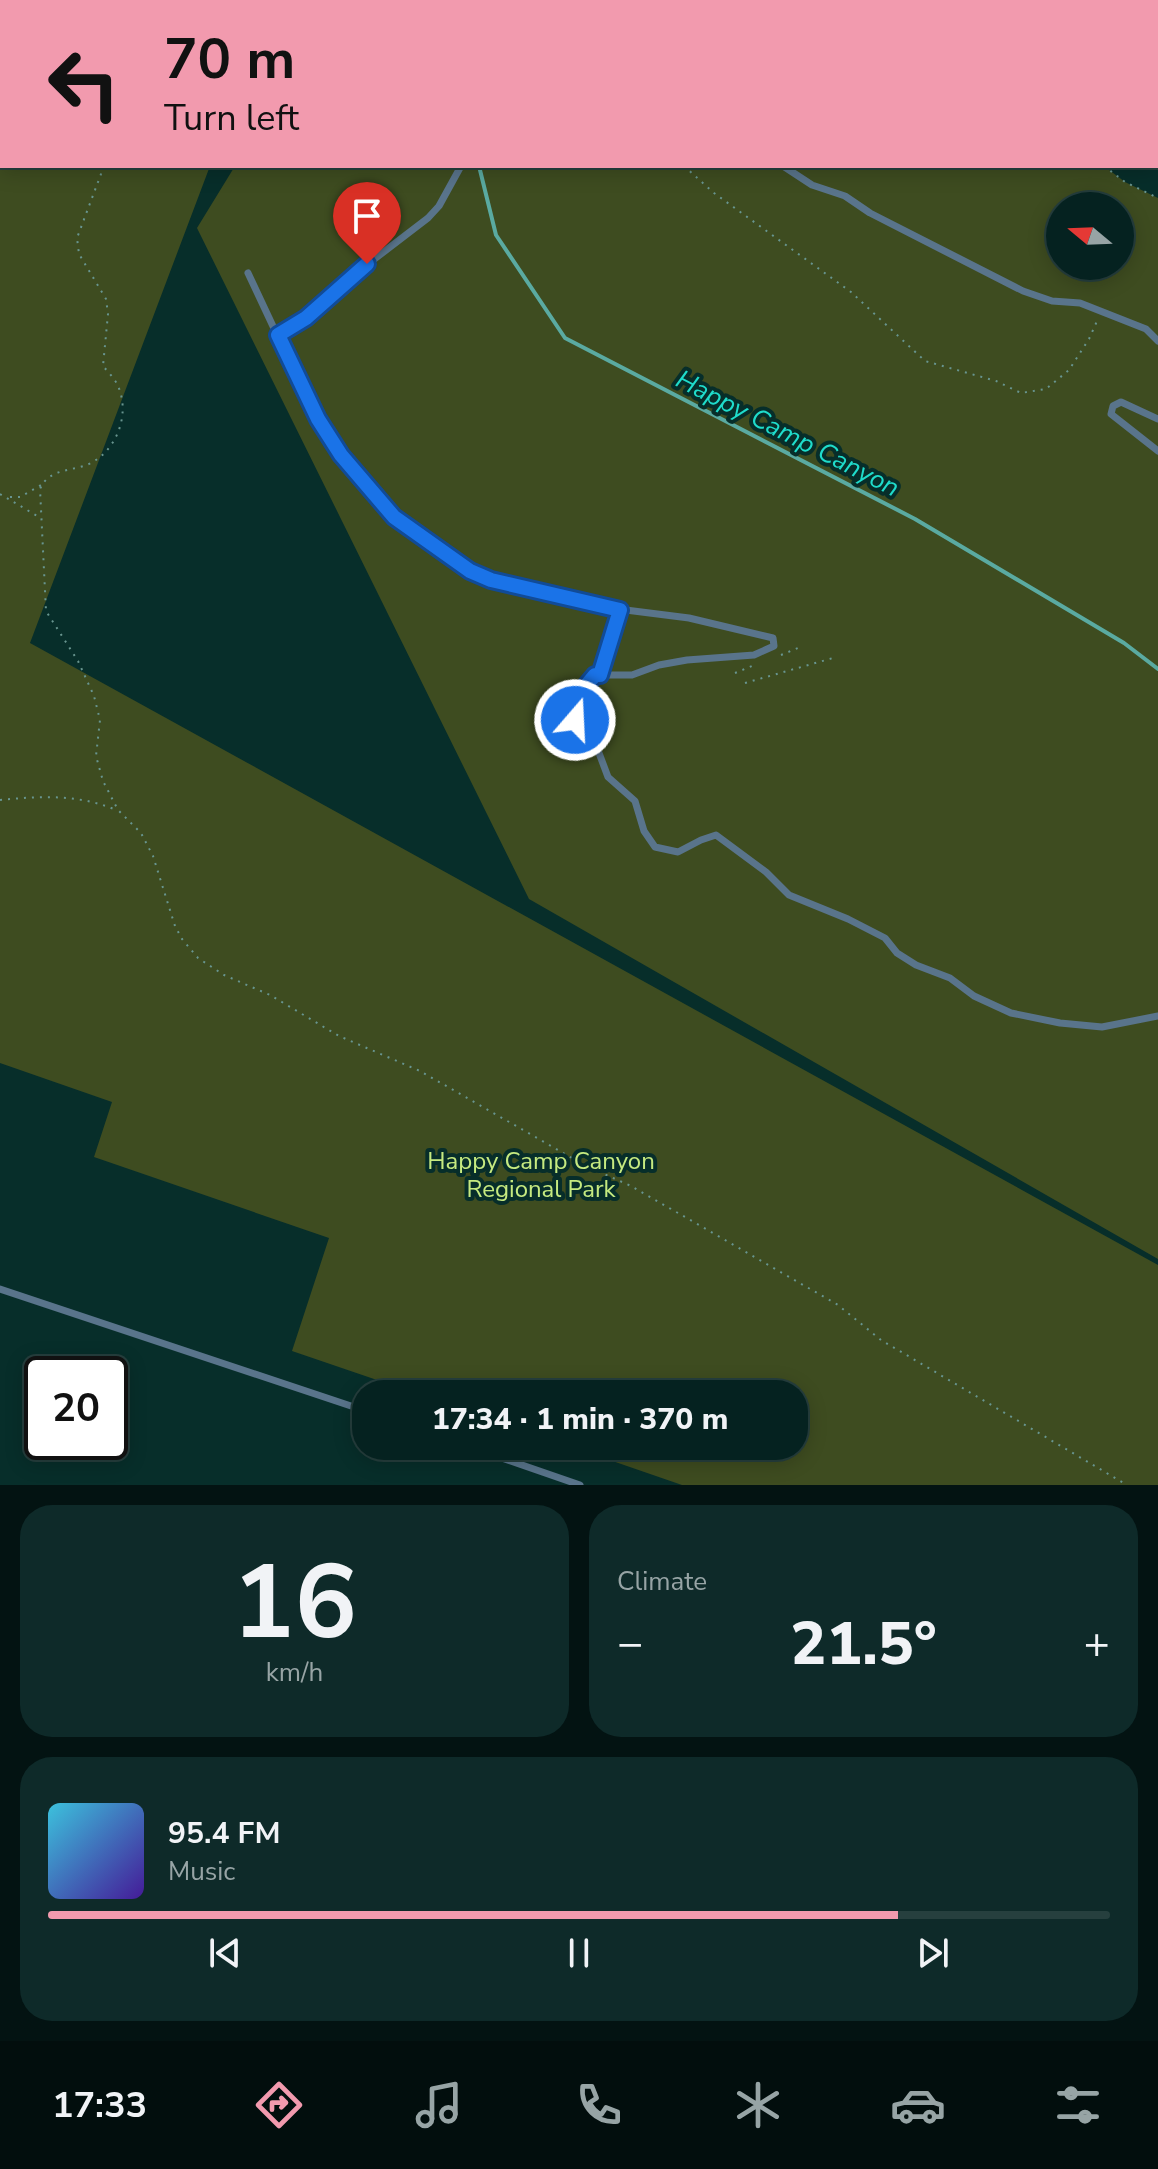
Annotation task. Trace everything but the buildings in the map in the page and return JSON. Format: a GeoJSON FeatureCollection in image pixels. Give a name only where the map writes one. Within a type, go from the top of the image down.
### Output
{"type":"FeatureCollection","features":[{"type":"Feature","properties":{"kind":"lane"},"geometry":{"type":"LineString","coordinates":[[278,335],[306,318],[347,280],[428,218],[439,206],[460,168]]}},
{"type":"Feature","properties":{"kind":"lane"},"geometry":{"type":"LineString","coordinates":[[785,168],[812,185],[845,196],[870,213],[1023,291],[1052,301],[1080,303],[1146,329],[1158,341]]}},
{"type":"Feature","properties":{"kind":"lane"},"geometry":{"type":"LineString","coordinates":[[248,273],[318,419],[341,455],[394,517],[462,566],[491,580],[620,610],[689,618],[773,638],[774,646],[763,654],[687,660],[659,665],[632,675],[595,675],[575,699],[575,720],[599,753],[608,777],[635,801],[644,831],[655,847],[678,852],[716,835],[766,872],[789,895],[885,938],[897,953],[916,965],[950,978],[974,996],[1011,1013],[1060,1023],[1102,1027],[1158,1016]]}},
{"type":"Feature","properties":{"kind":"lane"},"geometry":{"type":"LineString","coordinates":[[1158,419],[1124,402],[1118,402],[1112,410],[1114,417],[1158,451]]}},
{"type":"Feature","properties":{"kind":"lane"},"geometry":{"type":"LineString","coordinates":[[600,675],[620,610]]}},
{"type":"Feature","properties":{"kind":"lane"},"geometry":{"type":"LineString","coordinates":[[0,1289],[352,1406]]}},
{"type":"Feature","properties":{"kind":"lane"},"geometry":{"type":"LineString","coordinates":[[508,1460],[580,1485]]}},
{"type":"Feature","properties":{"kind":"path"},"geometry":{"type":"LineString","coordinates":[[7,497],[20,497],[42,485],[52,474],[89,464],[105,454],[120,429],[124,408],[118,384],[103,366],[108,314],[106,299],[79,254],[77,238],[103,168]]}},
{"type":"Feature","properties":{"kind":"path"},"geometry":{"type":"LineString","coordinates":[[686,168],[714,193],[851,292],[925,361],[996,381],[1021,393],[1046,389],[1069,370],[1089,339],[1100,313]]}},
{"type":"Feature","properties":{"kind":"path"},"geometry":{"type":"LineString","coordinates":[[1107,168],[1125,182],[1158,198]]}},
{"type":"Feature","properties":{"kind":"path"},"geometry":{"type":"LineString","coordinates":[[42,485],[40,518],[46,611],[78,661],[94,696],[100,720],[96,756],[103,781],[118,810],[141,833],[153,856],[182,939],[198,958],[224,975],[270,995],[339,1036],[420,1071],[586,1166],[631,1186],[838,1305],[881,1340],[1127,1485]]}},
{"type":"Feature","properties":{"kind":"path"},"geometry":{"type":"LineString","coordinates":[[0,494],[40,518]]}},
{"type":"Feature","properties":{"kind":"path"},"geometry":{"type":"LineString","coordinates":[[745,683],[833,658]]}},
{"type":"Feature","properties":{"kind":"path"},"geometry":{"type":"LineString","coordinates":[[0,800],[71,796],[97,801],[118,810]]}},
{"type":"Feature","properties":{"kind":"green space","name":"Happy Camp Canyon Regional Park"},"geometry":{"type":"Polygon","coordinates":[[[0,168],[209,168],[30,643],[1158,1265],[1158,1485],[682,1485],[610,1460],[808,1460],[808,1380],[377,1380],[292,1351],[329,1238],[94,1157],[112,1102],[0,1063],[0,168]]]}},
{"type":"Feature","properties":{"kind":"green space"},"geometry":{"type":"Polygon","coordinates":[[[234,168],[1107,168],[1125,182],[1158,198],[1158,1259],[529,899],[197,228],[234,168]]]}},
{"type":"Feature","properties":{"kind":"waterway","name":"Happy Camp Canyon"},"geometry":{"type":"LineString","coordinates":[[479,168],[496,235],[565,338],[915,519],[1124,643],[1158,669]]}},
{"type":"Feature","properties":{"kind":"route"},"geometry":{"type":"LineString","coordinates":[[367,264],[306,318],[278,335],[291,366],[318,419],[341,455],[394,517],[470,571],[491,580],[620,610],[600,675],[595,675],[575,699],[575,720]]}}]}
